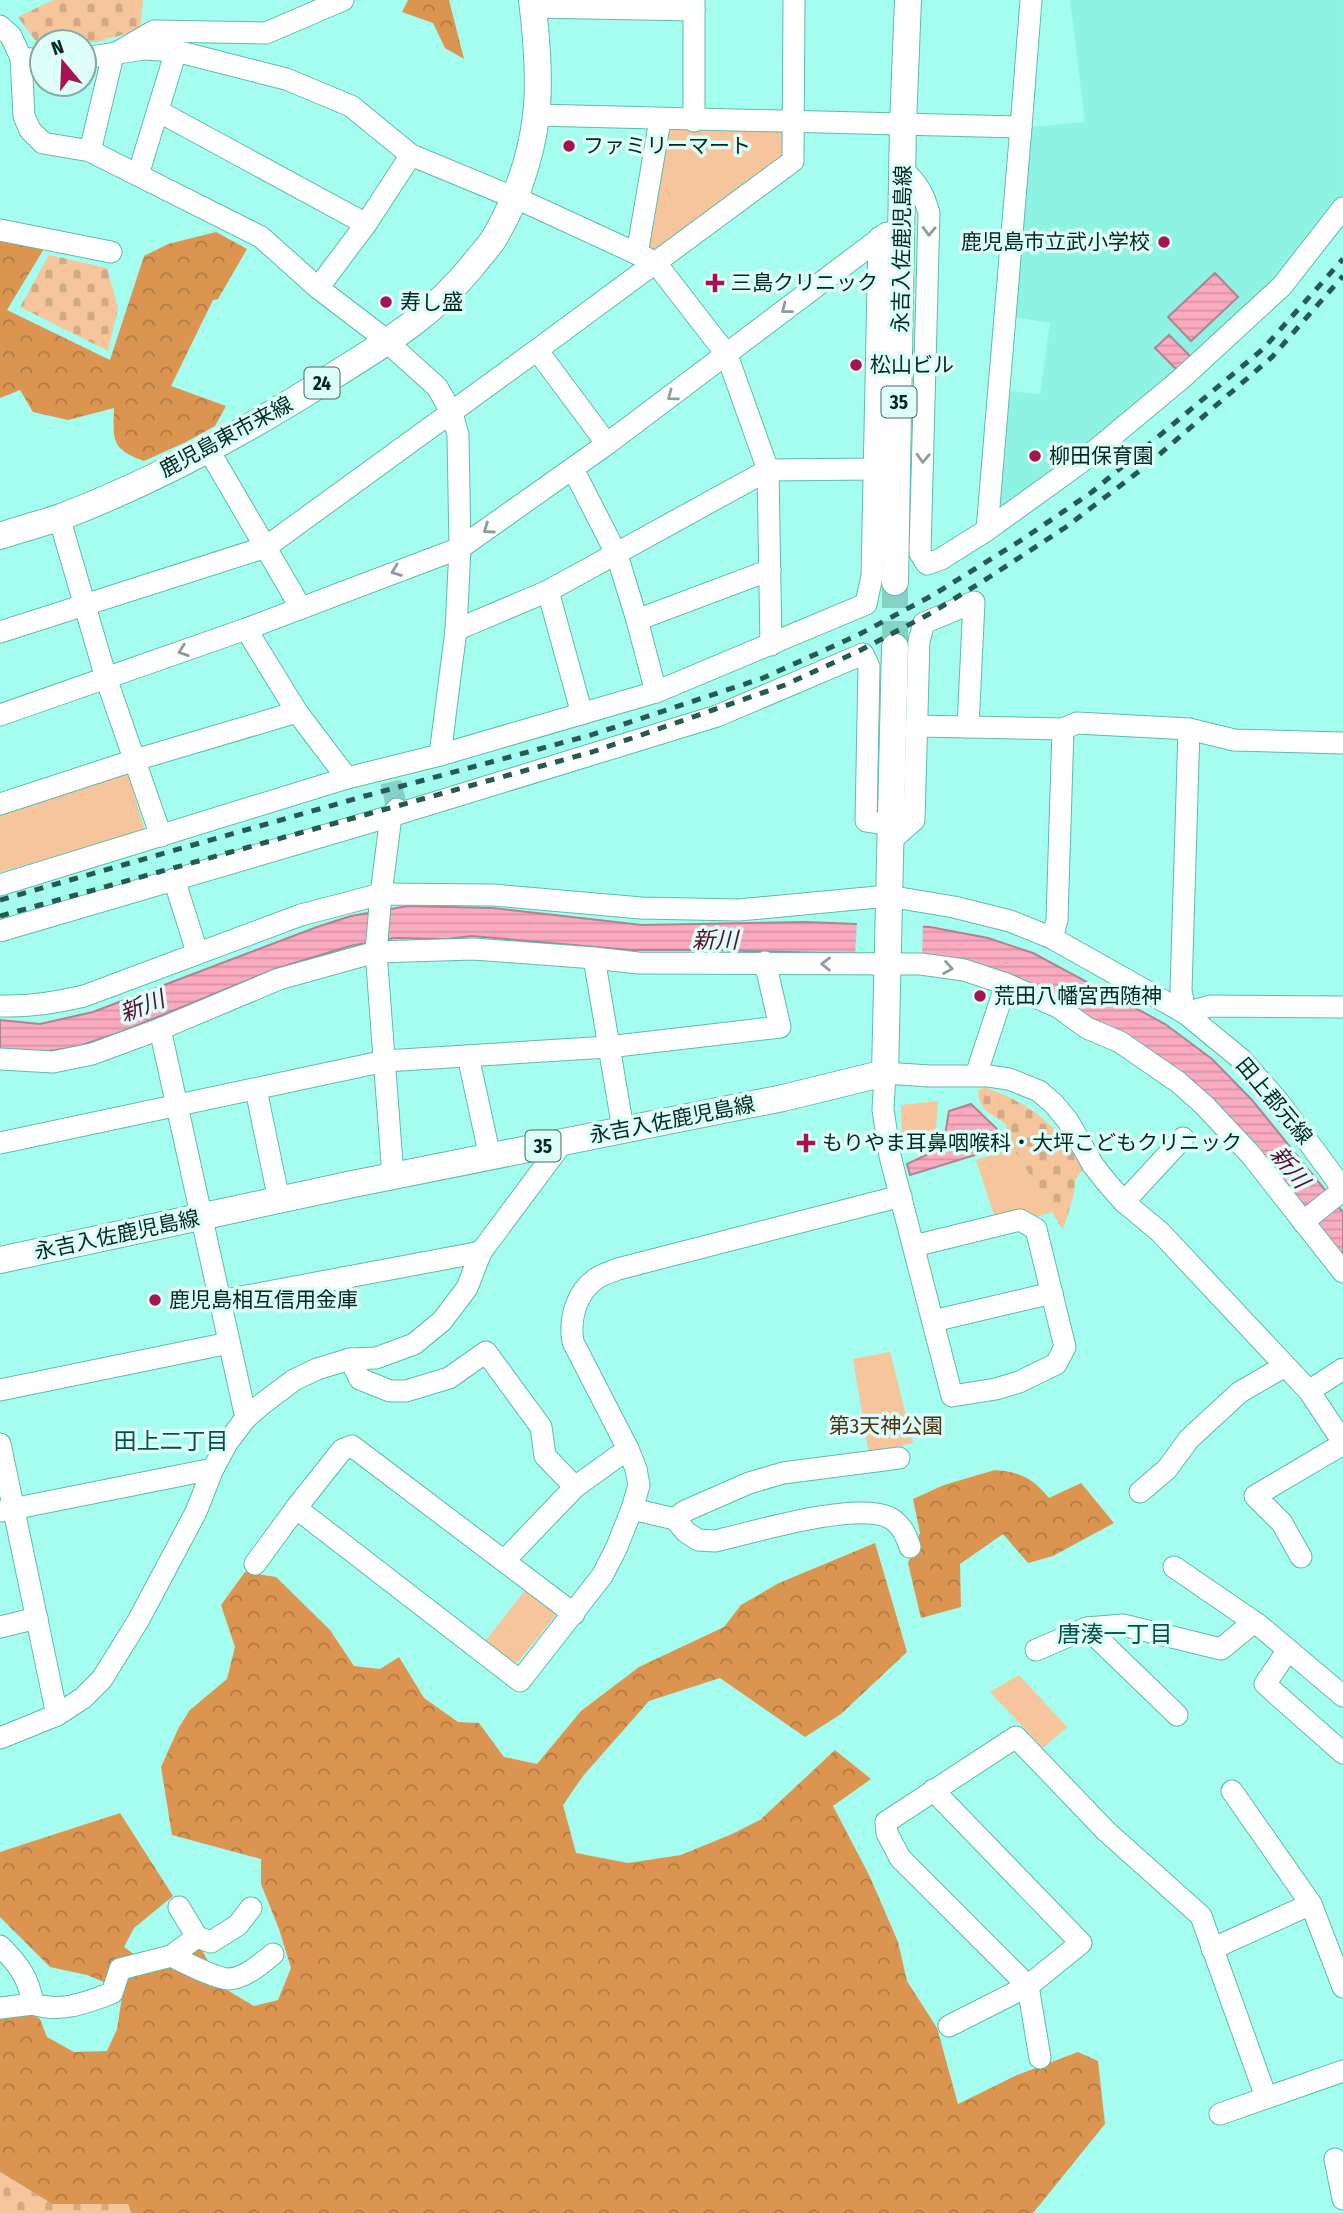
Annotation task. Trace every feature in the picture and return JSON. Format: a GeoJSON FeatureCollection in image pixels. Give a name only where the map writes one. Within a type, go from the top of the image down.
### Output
{"type":"FeatureCollection","features":[{"type":"Feature","properties":{"kind":"main road","name":"永吉入佐鹿児島線"},"geometry":{"type":"LineString","coordinates":[[895,582],[908,0]]}},
{"type":"Feature","properties":{"kind":"main road","name":"鹿児島東市来線"},"geometry":{"type":"LineString","coordinates":[[0,536],[59,517],[208,449],[264,419],[414,324],[453,290],[492,241],[514,197],[528,160],[536,115],[536,55],[532,4]]}},
{"type":"Feature","properties":{"kind":"main road"},"geometry":{"type":"LineString","coordinates":[[885,1073],[895,647]]}},
{"type":"Feature","properties":{"kind":"main road","name":"永吉入佐鹿児島線"},"geometry":{"type":"LineString","coordinates":[[0,1261],[393,1176],[783,1098],[885,1073]]}},
{"type":"Feature","properties":{"kind":"street"},"geometry":{"type":"LineString","coordinates":[[90,150],[113,55],[154,32],[266,33],[343,0]]}},
{"type":"Feature","properties":{"kind":"street"},"geometry":{"type":"LineString","coordinates":[[353,0],[359,0]]}},
{"type":"Feature","properties":{"kind":"street"},"geometry":{"type":"LineString","coordinates":[[0,632],[266,547],[537,350],[646,258],[793,161],[794,0]]}},
{"type":"Feature","properties":{"kind":"street"},"geometry":{"type":"LineString","coordinates":[[987,530],[1031,0]]}},
{"type":"Feature","properties":{"kind":"street"},"geometry":{"type":"LineString","coordinates":[[532,4],[694,5],[694,121]]}},
{"type":"Feature","properties":{"kind":"street"},"geometry":{"type":"LineString","coordinates":[[0,26],[28,56]]}},
{"type":"Feature","properties":{"kind":"street"},"geometry":{"type":"LineString","coordinates":[[98,57],[144,49],[176,51],[286,79],[351,106],[411,155],[514,197],[646,258],[727,355],[768,470],[771,645]]}},
{"type":"Feature","properties":{"kind":"street"},"geometry":{"type":"LineString","coordinates":[[138,175],[176,51]]}},
{"type":"Feature","properties":{"kind":"street"},"geometry":{"type":"LineString","coordinates":[[28,74],[22,105],[30,130],[43,143],[90,150],[261,237],[318,289],[437,387],[452,413],[458,435],[460,548],[456,630],[440,755]]}},
{"type":"Feature","properties":{"kind":"street"},"geometry":{"type":"LineString","coordinates":[[159,110],[366,224]]}},
{"type":"Feature","properties":{"kind":"street"},"geometry":{"type":"LineString","coordinates":[[536,115],[1021,127]]}},
{"type":"Feature","properties":{"kind":"street"},"geometry":{"type":"LineString","coordinates":[[646,258],[660,120]]}},
{"type":"Feature","properties":{"kind":"street"},"geometry":{"type":"LineString","coordinates":[[318,289],[366,224],[411,155]]}},
{"type":"Feature","properties":{"kind":"street"},"geometry":{"type":"LineString","coordinates":[[904,171],[923,194],[929,213],[920,553],[927,564],[941,559],[987,530],[1080,463],[1181,379],[1282,286],[1343,208]]}},
{"type":"Feature","properties":{"kind":"street"},"geometry":{"type":"LineString","coordinates":[[0,715],[246,629],[460,548],[607,444],[903,222]]}},
{"type":"Feature","properties":{"kind":"street"},"geometry":{"type":"LineString","coordinates":[[0,230],[111,252]]}},
{"type":"Feature","properties":{"kind":"street"},"geometry":{"type":"LineString","coordinates":[[0,884],[347,778],[390,775],[440,755],[656,692],[866,604],[872,576],[879,238]]}},
{"type":"Feature","properties":{"kind":"street"},"geometry":{"type":"LineString","coordinates":[[537,350],[607,444]]}},
{"type":"Feature","properties":{"kind":"street"},"geometry":{"type":"LineString","coordinates":[[208,449],[301,608]]}},
{"type":"Feature","properties":{"kind":"street"},"geometry":{"type":"LineString","coordinates":[[573,469],[617,555],[656,692]]}},
{"type":"Feature","properties":{"kind":"street"},"geometry":{"type":"LineString","coordinates":[[456,630],[548,591],[768,470],[874,469]]}},
{"type":"Feature","properties":{"kind":"street"},"geometry":{"type":"LineString","coordinates":[[59,517],[106,678],[161,836]]}},
{"type":"Feature","properties":{"kind":"street"},"geometry":{"type":"LineString","coordinates":[[637,620],[770,570]]}},
{"type":"Feature","properties":{"kind":"street"},"geometry":{"type":"LineString","coordinates":[[548,591],[582,714]]}},
{"type":"Feature","properties":{"kind":"street"},"geometry":{"type":"LineString","coordinates":[[0,931],[717,716],[863,654],[869,667],[866,821],[890,834],[914,820],[919,641],[923,623],[974,601],[968,727]]}},
{"type":"Feature","properties":{"kind":"street"},"geometry":{"type":"LineString","coordinates":[[246,629],[297,712],[347,778]]}},
{"type":"Feature","properties":{"kind":"street"},"geometry":{"type":"LineString","coordinates":[[0,804],[297,712]]}},
{"type":"Feature","properties":{"kind":"street"},"geometry":{"type":"LineString","coordinates":[[917,726],[1063,729],[1077,723],[1189,729],[1234,740],[1343,743]]}},
{"type":"Feature","properties":{"kind":"street"},"geometry":{"type":"LineString","coordinates":[[1052,938],[1057,920],[1063,729]]}},
{"type":"Feature","properties":{"kind":"street"},"geometry":{"type":"LineString","coordinates":[[1189,729],[1181,990],[1185,1013],[1210,1006],[1343,1007]]}},
{"type":"Feature","properties":{"kind":"street"},"geometry":{"type":"LineString","coordinates":[[393,1176],[376,952],[381,894],[394,812]]}},
{"type":"Feature","properties":{"kind":"street"},"geometry":{"type":"LineString","coordinates":[[174,879],[197,952]]}},
{"type":"Feature","properties":{"kind":"street","name":"田上郡元線"},"geometry":{"type":"LineString","coordinates":[[0,1006],[28,1007],[84,996],[301,915],[381,894],[493,895],[641,908],[739,910],[888,896],[954,907],[1010,921],[1052,938],[1185,1013],[1241,1059],[1278,1101],[1343,1189]]}},
{"type":"Feature","properties":{"kind":"street"},"geometry":{"type":"LineString","coordinates":[[0,1059],[53,1062],[92,1054],[160,1029],[279,979],[376,952],[474,949],[638,963],[921,964],[964,970],[1006,984],[1058,1007],[1087,1028],[1120,1042],[1178,1082],[1204,1105],[1251,1155],[1343,1272]]}},
{"type":"Feature","properties":{"kind":"street"},"geometry":{"type":"LineString","coordinates":[[594,958],[623,1129]]}},
{"type":"Feature","properties":{"kind":"street"},"geometry":{"type":"LineString","coordinates":[[0,1143],[385,1061],[608,1047],[780,1027],[765,962]]}},
{"type":"Feature","properties":{"kind":"street"},"geometry":{"type":"LineString","coordinates":[[976,1075],[1006,984]]}},
{"type":"Feature","properties":{"kind":"street"},"geometry":{"type":"LineString","coordinates":[[160,1029],[246,1418]]}},
{"type":"Feature","properties":{"kind":"street"},"geometry":{"type":"LineString","coordinates":[[468,1056],[490,1157]]}},
{"type":"Feature","properties":{"kind":"street"},"geometry":{"type":"LineString","coordinates":[[914,1246],[1020,1220],[1036,1229],[1065,1348],[1056,1364],[1019,1382],[996,1389],[952,1396],[890,1156],[883,1110],[885,1073],[976,1075],[1009,1079],[1039,1091],[1068,1121],[1093,1165],[1124,1202],[1160,1232],[1309,1391],[1341,1435],[1255,1496],[1282,1522],[1301,1558]]}},
{"type":"Feature","properties":{"kind":"street"},"geometry":{"type":"LineString","coordinates":[[256,1090],[279,1200]]}},
{"type":"Feature","properties":{"kind":"street"},"geometry":{"type":"LineString","coordinates":[[1124,1202],[1182,1138]]}},
{"type":"Feature","properties":{"kind":"street"},"geometry":{"type":"LineString","coordinates":[[0,1738],[57,1715],[83,1699],[102,1679],[114,1663],[196,1512],[213,1469],[227,1443],[246,1418],[294,1380],[317,1369],[351,1359],[376,1358],[414,1343],[442,1321],[467,1288],[481,1252],[563,1142]]}},
{"type":"Feature","properties":{"kind":"street"},"geometry":{"type":"LineString","coordinates":[[1303,1222],[1343,1189]]}},
{"type":"Feature","properties":{"kind":"street"},"geometry":{"type":"LineString","coordinates":[[296,1508],[520,1681],[602,1576],[616,1549],[639,1485],[628,1449],[573,1342],[573,1312],[582,1293],[596,1278],[618,1269],[901,1196]]}},
{"type":"Feature","properties":{"kind":"street"},"geometry":{"type":"LineString","coordinates":[[220,1301],[481,1252]]}},
{"type":"Feature","properties":{"kind":"street"},"geometry":{"type":"LineString","coordinates":[[933,1321],[1052,1293]]}},
{"type":"Feature","properties":{"kind":"street"},"geometry":{"type":"LineString","coordinates":[[0,1390],[229,1343]]}},
{"type":"Feature","properties":{"kind":"street"},"geometry":{"type":"LineString","coordinates":[[351,1359],[360,1379],[390,1391],[406,1391],[449,1378],[486,1352],[541,1427],[544,1455],[575,1487]]}},
{"type":"Feature","properties":{"kind":"street"},"geometry":{"type":"LineString","coordinates":[[1140,1492],[1167,1469],[1189,1439],[1240,1392],[1285,1366]]}},
{"type":"Feature","properties":{"kind":"street"},"geometry":{"type":"LineString","coordinates":[[1309,1391],[1343,1369]]}},
{"type":"Feature","properties":{"kind":"street"},"geometry":{"type":"LineString","coordinates":[[0,1444],[7,1510],[37,1618],[57,1715]]}},
{"type":"Feature","properties":{"kind":"street"},"geometry":{"type":"LineString","coordinates":[[255,1564],[342,1450],[352,1446],[574,1614]]}},
{"type":"Feature","properties":{"kind":"street"},"geometry":{"type":"LineString","coordinates":[[504,1560],[575,1487],[628,1449]]}},
{"type":"Feature","properties":{"kind":"street"},"geometry":{"type":"LineString","coordinates":[[675,1519],[685,1511],[749,1483],[783,1473],[899,1458]]}},
{"type":"Feature","properties":{"kind":"street"},"geometry":{"type":"LineString","coordinates":[[7,1510],[213,1469]]}},
{"type":"Feature","properties":{"kind":"street"},"geometry":{"type":"LineString","coordinates":[[632,1509],[675,1519],[686,1532],[698,1540],[715,1541],[825,1516],[874,1512],[891,1518],[904,1531],[910,1547]]}},
{"type":"Feature","properties":{"kind":"street"},"geometry":{"type":"LineString","coordinates":[[1174,1567],[1254,1622],[1343,1696]]}},
{"type":"Feature","properties":{"kind":"street"},"geometry":{"type":"LineString","coordinates":[[0,1627],[37,1618]]}},
{"type":"Feature","properties":{"kind":"street"},"geometry":{"type":"LineString","coordinates":[[1036,1650],[1087,1628],[1123,1625],[1221,1649],[1254,1622]]}},
{"type":"Feature","properties":{"kind":"street"},"geometry":{"type":"LineString","coordinates":[[1087,1628],[1177,1715]]}},
{"type":"Feature","properties":{"kind":"street"},"geometry":{"type":"LineString","coordinates":[[1289,1650],[1265,1684],[1343,1753]]}},
{"type":"Feature","properties":{"kind":"street"},"geometry":{"type":"LineString","coordinates":[[1040,2058],[1028,1986],[900,1858],[887,1833],[886,1822],[1016,1737],[1106,1831],[1201,1916],[1266,2097]]}},
{"type":"Feature","properties":{"kind":"street"},"geometry":{"type":"LineString","coordinates":[[933,1790],[1081,1943],[1028,1986],[948,2026]]}},
{"type":"Feature","properties":{"kind":"street"},"geometry":{"type":"LineString","coordinates":[[1231,1791],[1311,1904],[1343,1987]]}},
{"type":"Feature","properties":{"kind":"street"},"geometry":{"type":"LineString","coordinates":[[1212,1950],[1311,1904]]}},
{"type":"Feature","properties":{"kind":"street"},"geometry":{"type":"LineString","coordinates":[[179,1907],[197,1937],[211,1942],[238,1925],[251,1909]]}},
{"type":"Feature","properties":{"kind":"street"},"geometry":{"type":"LineString","coordinates":[[0,2008],[33,2004],[47,2008],[73,2007],[112,1993],[120,1969],[171,1956],[197,1937]]}},
{"type":"Feature","properties":{"kind":"street"},"geometry":{"type":"LineString","coordinates":[[0,1947],[10,1955],[30,1983],[33,2004]]}},
{"type":"Feature","properties":{"kind":"street"},"geometry":{"type":"LineString","coordinates":[[171,1956],[228,1979],[262,1964],[273,1954]]}},
{"type":"Feature","properties":{"kind":"street"},"geometry":{"type":"LineString","coordinates":[[1220,2114],[1343,2071]]}},
{"type":"Feature","properties":{"kind":"street"},"geometry":{"type":"LineString","coordinates":[[1335,2159],[1343,2199]]}},
{"type":"Feature","properties":{"kind":"shaded area","name":"鹿児島市立武小学校"},"geometry":{"type":"Polygon","coordinates":[[[1070,0],[1343,0],[1343,201],[1272,284],[1094,446],[1070,446],[1068,466],[1004,512],[997,508],[1007,391],[1040,394],[1050,323],[1014,317],[1031,127],[1085,122],[1070,0]]]}},
{"type":"Feature","properties":{"kind":"green space"},"geometry":{"type":"Polygon","coordinates":[[[53,0],[143,0],[140,30],[98,41],[98,28],[28,28],[28,30],[18,17],[53,0]]]}},
{"type":"Feature","properties":{"kind":"green space"},"geometry":{"type":"Polygon","coordinates":[[[408,0],[449,0],[464,59],[445,48],[433,23],[402,12],[408,0]]]}},
{"type":"Feature","properties":{"kind":"green space"},"geometry":{"type":"Polygon","coordinates":[[[667,130],[785,130],[782,159],[658,253],[646,249],[667,130]]]}},
{"type":"Feature","properties":{"kind":"green space"},"geometry":{"type":"Polygon","coordinates":[[[216,232],[247,249],[218,299],[213,300],[171,386],[226,406],[215,426],[144,461],[125,452],[116,442],[114,408],[68,420],[33,412],[20,390],[0,398],[0,240],[45,247],[7,310],[110,360],[144,256],[168,244],[216,232]]]}},
{"type":"Feature","properties":{"kind":"green space"},"geometry":{"type":"Polygon","coordinates":[[[49,255],[107,268],[118,308],[108,351],[20,307],[49,255]]]}},
{"type":"Feature","properties":{"kind":"green space"},"geometry":{"type":"Polygon","coordinates":[[[128,774],[145,831],[0,872],[0,810],[128,774]]]}},
{"type":"Feature","properties":{"kind":"green space"},"geometry":{"type":"Polygon","coordinates":[[[984,1087],[1031,1109],[1052,1127],[1084,1168],[1075,1180],[1074,1194],[1063,1230],[1010,1143],[1006,1124],[987,1111],[980,1102],[978,1091],[984,1087]]]}},
{"type":"Feature","properties":{"kind":"green space"},"geometry":{"type":"Polygon","coordinates":[[[938,1101],[935,1142],[902,1140],[901,1105],[938,1101]]]}},
{"type":"Feature","properties":{"kind":"green space"},"geometry":{"type":"Polygon","coordinates":[[[1013,1148],[1052,1212],[1033,1218],[995,1218],[976,1160],[1013,1148]]]}},
{"type":"Feature","properties":{"kind":"green space","name":"第3天神公園"},"geometry":{"type":"Polygon","coordinates":[[[890,1352],[913,1443],[869,1455],[853,1359],[890,1352]]]}},
{"type":"Feature","properties":{"kind":"green space"},"geometry":{"type":"Polygon","coordinates":[[[995,1470],[1026,1478],[1049,1498],[1081,1483],[1114,1523],[1053,1556],[1028,1563],[1003,1534],[960,1564],[961,1607],[921,1618],[908,1563],[920,1533],[913,1499],[944,1485],[995,1470]]]}},
{"type":"Feature","properties":{"kind":"green space"},"geometry":{"type":"Polygon","coordinates":[[[875,1543],[907,1652],[841,1714],[805,1737],[720,1678],[649,1701],[583,1776],[563,1805],[576,1853],[628,1863],[681,1855],[760,1820],[835,1750],[871,1779],[833,1806],[870,1877],[898,1942],[907,1981],[937,2028],[958,2104],[1015,2076],[1078,2052],[1098,2061],[1105,2124],[1033,2213],[131,2213],[128,2204],[52,2204],[0,2172],[0,2014],[19,2008],[40,2019],[47,2037],[74,2052],[107,2051],[117,2029],[123,1990],[87,1975],[50,1967],[0,1917],[0,1852],[120,1813],[173,1896],[134,1928],[124,1947],[135,1955],[201,1948],[222,1987],[254,2006],[278,2000],[291,1968],[261,1884],[261,1859],[172,1835],[161,1767],[190,1710],[227,1679],[235,1647],[221,1605],[245,1572],[276,1577],[330,1630],[354,1666],[380,1669],[399,1657],[424,1698],[458,1722],[479,1723],[504,1757],[537,1764],[581,1711],[639,1667],[724,1627],[741,1605],[779,1583],[875,1543]]]}},
{"type":"Feature","properties":{"kind":"green space"},"geometry":{"type":"Polygon","coordinates":[[[526,1589],[555,1611],[555,1616],[518,1662],[510,1664],[484,1643],[526,1589]]]}},
{"type":"Feature","properties":{"kind":"green space"},"geometry":{"type":"Polygon","coordinates":[[[1019,1675],[1067,1727],[1043,1748],[990,1692],[1019,1675]]]}},
{"type":"Feature","properties":{"kind":"green space"},"geometry":{"type":"Polygon","coordinates":[[[0,2172],[52,2204],[128,2204],[131,2213],[0,2213],[0,2172]]]}},
{"type":"Feature","properties":{"kind":"water"},"geometry":{"type":"Polygon","coordinates":[[[1215,273],[1238,297],[1191,341],[1168,317],[1215,273]]]}},
{"type":"Feature","properties":{"kind":"water"},"geometry":{"type":"Polygon","coordinates":[[[1169,335],[1191,357],[1177,370],[1155,348],[1169,335]]]}},
{"type":"Feature","properties":{"kind":"water","name":"新川"},"geometry":{"type":"Polygon","coordinates":[[[408,906],[492,908],[642,925],[807,922],[930,927],[988,938],[1033,953],[1165,1024],[1212,1059],[1252,1100],[1343,1212],[1343,1259],[1255,1148],[1192,1080],[1058,999],[854,954],[630,950],[472,936],[446,939],[394,938],[350,946],[275,969],[121,1032],[76,1047],[36,1053],[0,1050],[0,1020],[40,1024],[93,1012],[317,927],[351,916],[408,906]]]}},
{"type":"Feature","properties":{"kind":"water"},"geometry":{"type":"Polygon","coordinates":[[[971,1104],[997,1129],[1001,1147],[910,1175],[907,1164],[943,1147],[949,1111],[971,1104]]]}},
{"type":"Feature","properties":{"kind":"pier"},"geometry":{"type":"Polygon","coordinates":[[[857,921],[923,923],[922,958],[855,955],[857,921]]]}},
{"type":"Feature","properties":{"kind":"tunnel"},"geometry":{"type":"LineString","coordinates":[[895,582],[895,647]]}},
{"type":"Feature","properties":{"kind":"tunnel"},"geometry":{"type":"LineString","coordinates":[[391,782],[397,809]]}},
{"type":"Feature","properties":{"kind":"railway"},"geometry":{"type":"LineString","coordinates":[[0,900],[591,735],[763,678],[858,635],[933,595],[1092,492],[1263,349],[1343,259]]}},
{"type":"Feature","properties":{"kind":"railway"},"geometry":{"type":"LineString","coordinates":[[0,916],[592,752],[785,685],[859,651],[933,612],[988,578],[1066,527],[1146,466],[1272,357],[1343,276]]}},
{"type":"Feature","properties":{"kind":"place","name":"ファミリーマート"},"geometry":{"type":"Point","coordinates":[569,146]}},
{"type":"Feature","properties":{"kind":"place","name":"鹿児島市立武小学校"},"geometry":{"type":"Point","coordinates":[1164,242]}},
{"type":"Feature","properties":{"kind":"place","name":"三島クリニック"},"geometry":{"type":"Point","coordinates":[715,283]}},
{"type":"Feature","properties":{"kind":"place","name":"寿し盛"},"geometry":{"type":"Point","coordinates":[386,302]}},
{"type":"Feature","properties":{"kind":"place","name":"松山ビル"},"geometry":{"type":"Point","coordinates":[856,365]}},
{"type":"Feature","properties":{"kind":"place","name":"柳田保育園"},"geometry":{"type":"Point","coordinates":[1035,456]}},
{"type":"Feature","properties":{"kind":"place","name":"荒田八幡宮西随神"},"geometry":{"type":"Point","coordinates":[980,996]}},
{"type":"Feature","properties":{"kind":"place","name":"もりやま耳鼻咽喉科・大坪こどもクリニック"},"geometry":{"type":"Point","coordinates":[806,1143]}},
{"type":"Feature","properties":{"kind":"place","name":"鹿児島相互信用金庫"},"geometry":{"type":"Point","coordinates":[155,1300]}},
{"type":"Feature","properties":{"kind":"district","name":"田上二丁目"},"geometry":{"type":"Point","coordinates":[171,1441]}},
{"type":"Feature","properties":{"kind":"district","name":"唐湊一丁目"},"geometry":{"type":"Point","coordinates":[1115,1634]}}]}
